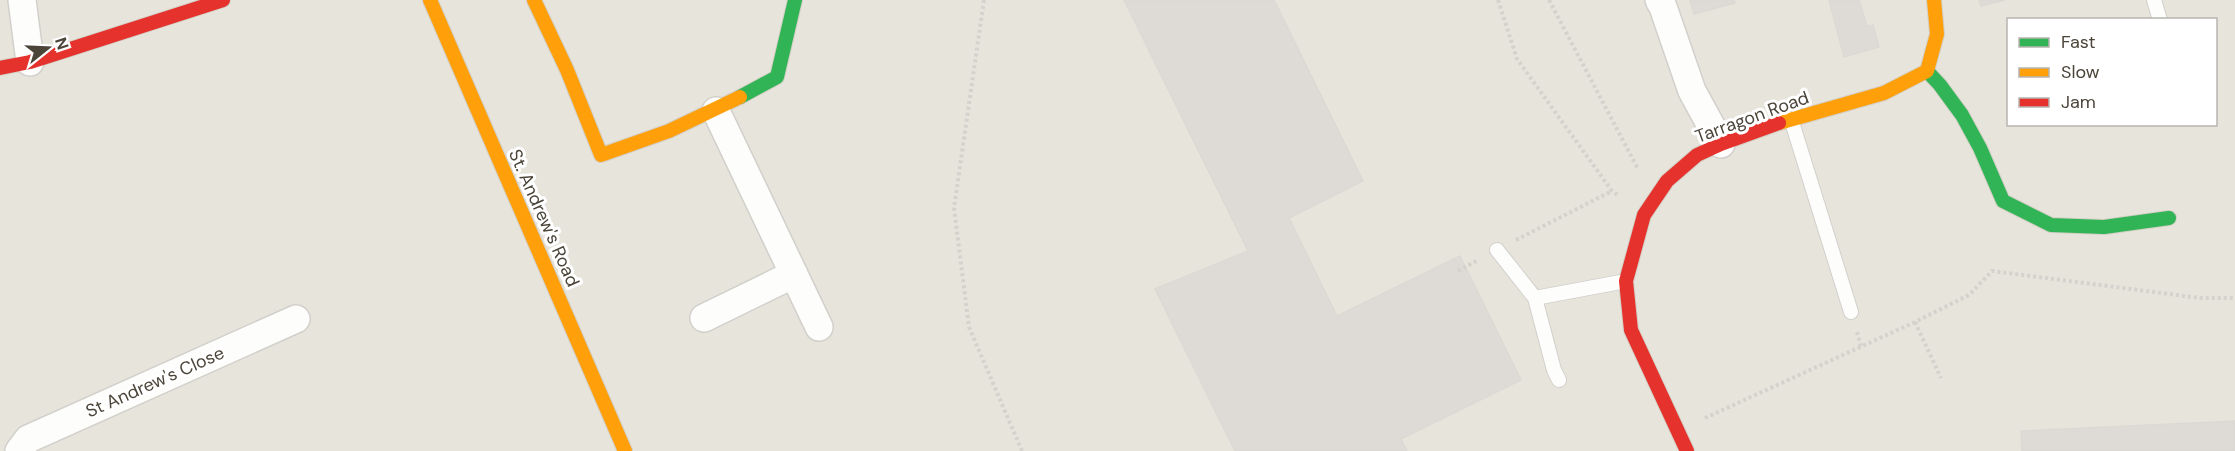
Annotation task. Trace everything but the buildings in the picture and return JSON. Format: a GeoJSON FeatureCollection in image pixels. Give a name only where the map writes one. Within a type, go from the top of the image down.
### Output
{"type":"FeatureCollection","features":[{"type":"Feature","properties":{"kind":"street"},"geometry":{"type":"LineString","coordinates":[[22,0],[30,62]]}},
{"type":"Feature","properties":{"kind":"street"},"geometry":{"type":"LineString","coordinates":[[0,68],[30,62],[223,0]]}},
{"type":"Feature","properties":{"kind":"street","name":"St. Andrew's Road"},"geometry":{"type":"LineString","coordinates":[[430,0],[625,451]]}},
{"type":"Feature","properties":{"kind":"street"},"geometry":{"type":"LineString","coordinates":[[534,0],[567,70],[601,155],[639,145],[716,111],[777,77],[795,0]]}},
{"type":"Feature","properties":{"kind":"street"},"geometry":{"type":"LineString","coordinates":[[1659,0],[1692,91],[1721,144]]}},
{"type":"Feature","properties":{"kind":"street"},"geometry":{"type":"LineString","coordinates":[[1934,0],[1937,34],[1927,71],[1944,86],[1974,134],[2003,201],[2051,225],[2104,227],[2169,219]]}},
{"type":"Feature","properties":{"kind":"street","name":"Tarragon Road"},"geometry":{"type":"LineString","coordinates":[[1688,451],[1631,330],[1626,281],[1644,215],[1667,181],[1697,155],[1791,119],[1884,93],[1927,71]]}},
{"type":"Feature","properties":{"kind":"street"},"geometry":{"type":"LineString","coordinates":[[716,111],[819,327]]}},
{"type":"Feature","properties":{"kind":"street"},"geometry":{"type":"LineString","coordinates":[[704,318],[794,274]]}},
{"type":"Feature","properties":{"kind":"street","name":"St Andrew's Close"},"geometry":{"type":"LineString","coordinates":[[19,451],[28,439],[296,319]]}},
{"type":"Feature","properties":{"kind":"lane"},"geometry":{"type":"LineString","coordinates":[[2154,0],[2159,18]]}},
{"type":"Feature","properties":{"kind":"lane"},"geometry":{"type":"LineString","coordinates":[[1791,119],[1851,312]]}},
{"type":"Feature","properties":{"kind":"lane"},"geometry":{"type":"LineString","coordinates":[[1497,250],[1535,298],[1554,370],[1559,380]]}},
{"type":"Feature","properties":{"kind":"lane"},"geometry":{"type":"LineString","coordinates":[[1535,298],[1626,281]]}},
{"type":"Feature","properties":{"kind":"path"},"geometry":{"type":"LineString","coordinates":[[984,0],[954,208],[969,327],[1022,451]]}},
{"type":"Feature","properties":{"kind":"path"},"geometry":{"type":"LineString","coordinates":[[1498,0],[1517,59],[1612,190],[1644,215]]}},
{"type":"Feature","properties":{"kind":"path"},"geometry":{"type":"LineString","coordinates":[[1548,0],[1654,200]]}},
{"type":"Feature","properties":{"kind":"path"},"geometry":{"type":"LineString","coordinates":[[1497,250],[1612,190]]}},
{"type":"Feature","properties":{"kind":"path"},"geometry":{"type":"LineString","coordinates":[[1677,430],[1916,322],[1969,295],[1992,271],[2200,298],[2235,298]]}},
{"type":"Feature","properties":{"kind":"path"},"geometry":{"type":"LineString","coordinates":[[1916,322],[1941,378]]}},
{"type":"Feature","properties":{"kind":"shaded area"},"geometry":{"type":"Polygon","coordinates":[[[0,0],[2235,0],[2235,451],[0,451],[0,0]]]}},
{"type":"Feature","properties":{"kind":"traffic: fast"},"geometry":{"type":"LineString","coordinates":[[740,97],[777,77],[795,0]]}},
{"type":"Feature","properties":{"kind":"traffic: fast"},"geometry":{"type":"LineString","coordinates":[[1927,71],[1962,115],[1980,148],[2003,201],[2051,225],[2104,227],[2169,218]]}},
{"type":"Feature","properties":{"kind":"traffic: slow"},"geometry":{"type":"LineString","coordinates":[[430,0],[625,451]]}},
{"type":"Feature","properties":{"kind":"traffic: slow"},"geometry":{"type":"LineString","coordinates":[[534,0],[567,70],[601,155],[669,131],[740,97]]}},
{"type":"Feature","properties":{"kind":"traffic: slow"},"geometry":{"type":"LineString","coordinates":[[1779,123],[1884,93],[1927,71],[1937,34],[1934,0]]}},
{"type":"Feature","properties":{"kind":"traffic: jam"},"geometry":{"type":"LineString","coordinates":[[0,68],[30,62],[223,0]]}},
{"type":"Feature","properties":{"kind":"traffic: jam"},"geometry":{"type":"LineString","coordinates":[[1687,451],[1631,330],[1626,281],[1644,215],[1667,181],[1697,155],[1779,123]]}}]}
